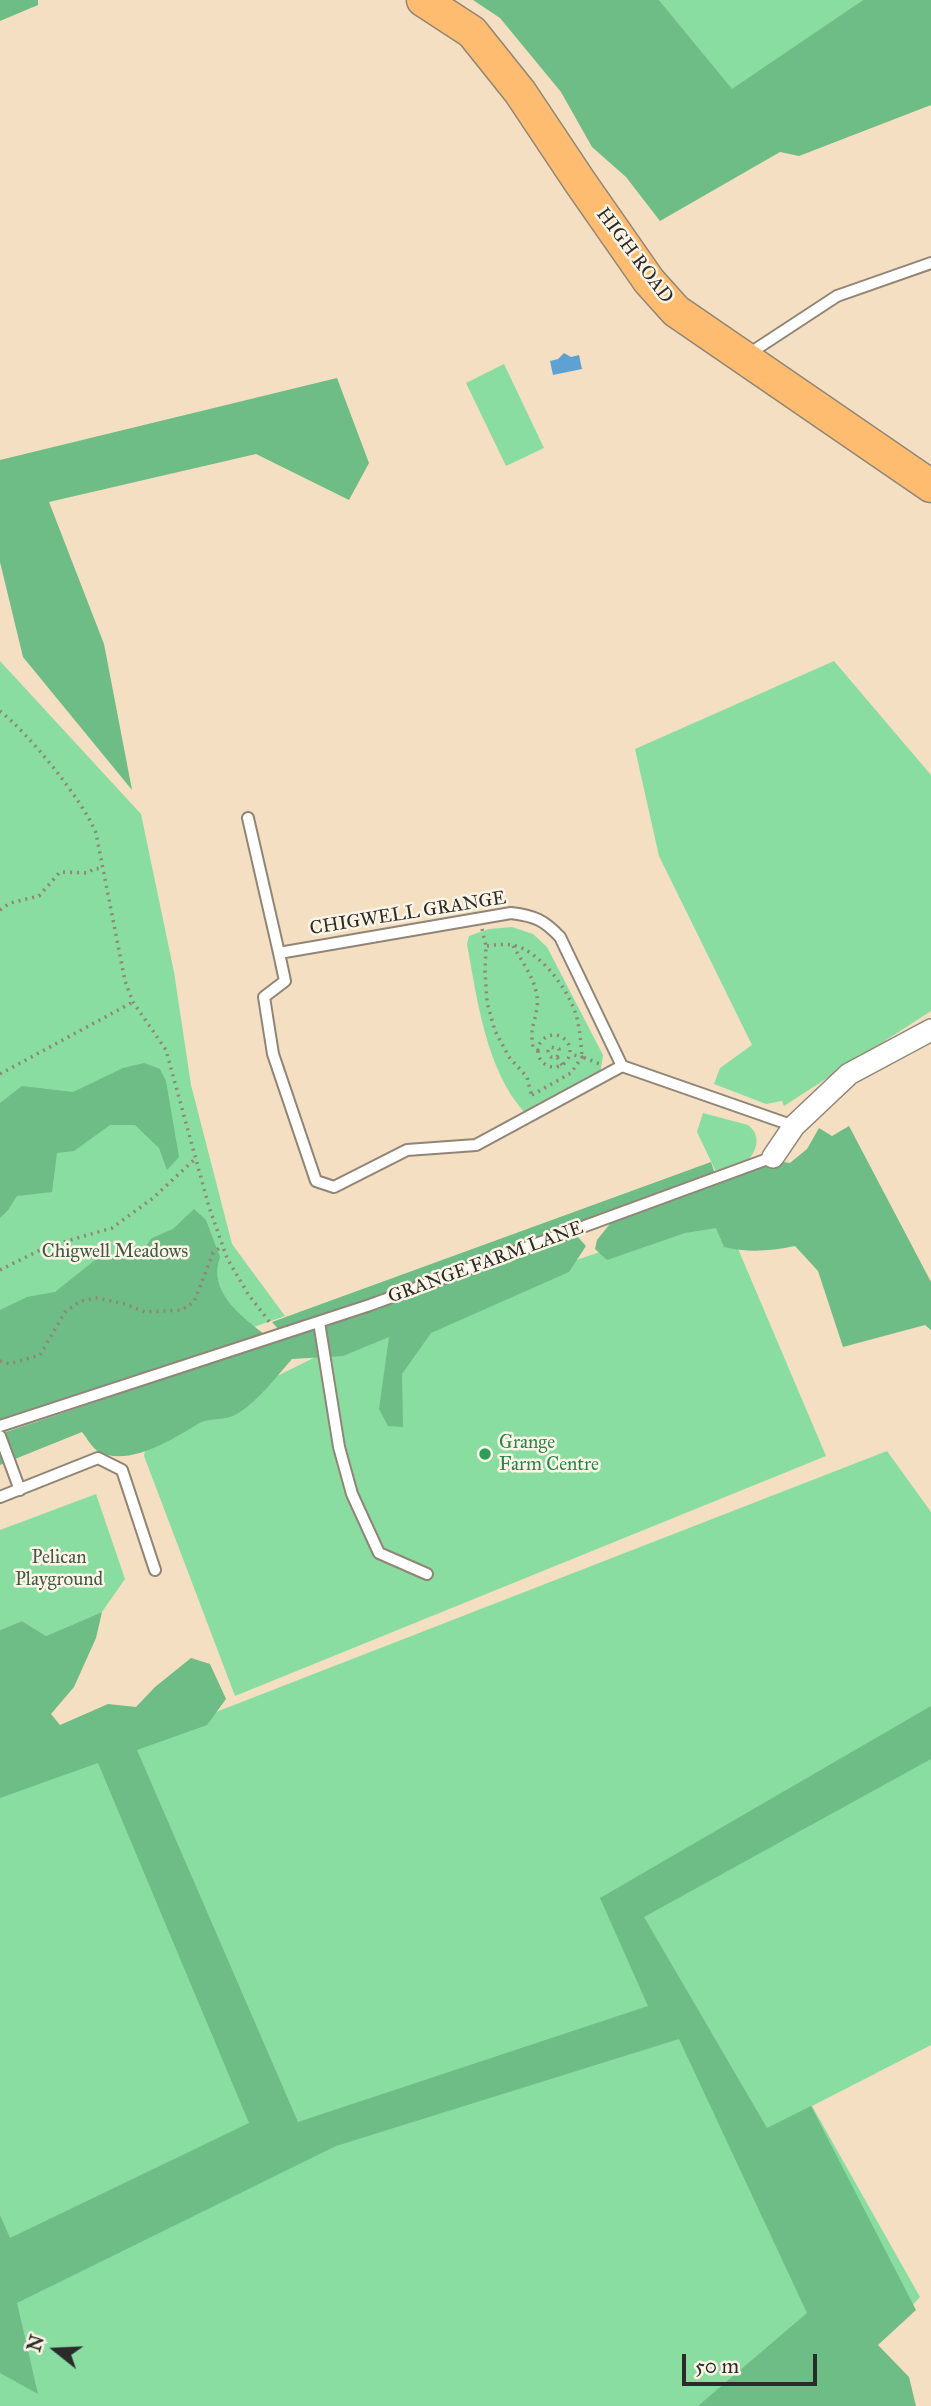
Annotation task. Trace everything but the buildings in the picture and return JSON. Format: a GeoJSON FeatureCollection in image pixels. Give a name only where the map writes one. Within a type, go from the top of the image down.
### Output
{"type":"FeatureCollection","features":[{"type":"Feature","properties":{"kind":"main road","name":"HIGH ROAD"},"geometry":{"type":"LineString","coordinates":[[423,0],[472,32],[520,92],[658,291],[676,310],[931,486]]}},
{"type":"Feature","properties":{"kind":"street","name":"GRANGE FARM LANE"},"geometry":{"type":"LineString","coordinates":[[772,1157],[794,1126],[849,1074],[931,1030]]}},
{"type":"Feature","properties":{"kind":"lane"},"geometry":{"type":"LineString","coordinates":[[744,357],[837,296],[931,263]]}},
{"type":"Feature","properties":{"kind":"lane"},"geometry":{"type":"LineString","coordinates":[[247,818],[285,981],[264,997],[273,1054],[316,1181],[334,1187],[407,1150],[476,1145],[622,1066],[794,1126]]}},
{"type":"Feature","properties":{"kind":"lane","name":"CHIGWELL GRANGE"},"geometry":{"type":"LineString","coordinates":[[279,953],[512,913],[528,915],[546,922],[560,937],[622,1066]]}},
{"type":"Feature","properties":{"kind":"lane","name":"GRANGE FARM LANE"},"geometry":{"type":"LineString","coordinates":[[0,1426],[370,1306],[772,1157]]}},
{"type":"Feature","properties":{"kind":"lane"},"geometry":{"type":"LineString","coordinates":[[319,1322],[339,1447],[352,1494],[379,1553],[427,1574]]}},
{"type":"Feature","properties":{"kind":"lane"},"geometry":{"type":"LineString","coordinates":[[0,1436],[20,1490]]}},
{"type":"Feature","properties":{"kind":"lane"},"geometry":{"type":"LineString","coordinates":[[0,1497],[99,1458],[122,1470],[155,1570]]}},
{"type":"Feature","properties":{"kind":"path"},"geometry":{"type":"LineString","coordinates":[[0,711],[53,769],[91,821],[96,833],[125,981],[133,1002],[166,1050],[222,1246],[248,1294],[279,1334]]}},
{"type":"Feature","properties":{"kind":"path"},"geometry":{"type":"LineString","coordinates":[[0,910],[10,903],[39,896],[60,872],[88,873],[93,869],[103,868]]}},
{"type":"Feature","properties":{"kind":"path"},"geometry":{"type":"LineString","coordinates":[[480,918],[486,946],[488,1002],[495,1031],[509,1057],[527,1077],[537,1114]]}},
{"type":"Feature","properties":{"kind":"path"},"geometry":{"type":"LineString","coordinates":[[486,946],[501,944],[523,948],[544,964],[562,987],[576,1016],[582,1057],[571,1073],[532,1095]]}},
{"type":"Feature","properties":{"kind":"path"},"geometry":{"type":"LineString","coordinates":[[513,946],[537,993],[537,1008],[530,1030],[533,1047],[540,1060],[549,1067],[562,1065],[570,1054],[568,1044],[556,1035],[545,1037],[537,1050]]}},
{"type":"Feature","properties":{"kind":"path"},"geometry":{"type":"LineString","coordinates":[[0,1074],[133,1002]]}},
{"type":"Feature","properties":{"kind":"path"},"geometry":{"type":"LineString","coordinates":[[545,1037],[551,1046],[559,1049],[568,1044]]}},
{"type":"Feature","properties":{"kind":"path"},"geometry":{"type":"LineString","coordinates":[[549,1055],[551,1046]]}},
{"type":"Feature","properties":{"kind":"path"},"geometry":{"type":"LineString","coordinates":[[557,1057],[559,1049]]}},
{"type":"Feature","properties":{"kind":"path"},"geometry":{"type":"LineString","coordinates":[[570,1054],[602,1065]]}},
{"type":"Feature","properties":{"kind":"path"},"geometry":{"type":"LineString","coordinates":[[540,1060],[549,1055]]}},
{"type":"Feature","properties":{"kind":"path"},"geometry":{"type":"LineString","coordinates":[[549,1055],[557,1057]]}},
{"type":"Feature","properties":{"kind":"path"},"geometry":{"type":"LineString","coordinates":[[557,1057],[562,1065]]}},
{"type":"Feature","properties":{"kind":"path"},"geometry":{"type":"LineString","coordinates":[[0,1270],[46,1247],[112,1228],[153,1198],[195,1159]]}},
{"type":"Feature","properties":{"kind":"path"},"geometry":{"type":"LineString","coordinates":[[0,1362],[9,1364],[40,1354],[65,1312],[80,1301],[97,1298],[145,1312],[182,1310],[194,1302],[213,1253],[222,1246]]}},
{"type":"Feature","properties":{"kind":"green space"},"geometry":{"type":"Polygon","coordinates":[[[0,0],[38,0],[38,5],[0,21],[0,0]]]}},
{"type":"Feature","properties":{"kind":"green space"},"geometry":{"type":"Polygon","coordinates":[[[473,0],[659,0],[732,89],[863,0],[931,0],[931,105],[799,156],[780,152],[660,221],[626,177],[592,147],[561,92],[500,18],[473,0]]]}},
{"type":"Feature","properties":{"kind":"green space"},"geometry":{"type":"Polygon","coordinates":[[[659,0],[863,0],[732,90],[659,0]]]}},
{"type":"Feature","properties":{"kind":"green space"},"geometry":{"type":"Polygon","coordinates":[[[504,364],[544,448],[506,466],[466,383],[504,364]]]}},
{"type":"Feature","properties":{"kind":"green space"},"geometry":{"type":"Polygon","coordinates":[[[337,378],[369,463],[349,500],[256,454],[49,502],[104,644],[132,790],[23,657],[0,562],[0,460],[337,378]]]}},
{"type":"Feature","properties":{"kind":"green space","name":"Chigwell Meadows"},"geometry":{"type":"Polygon","coordinates":[[[0,661],[141,814],[174,972],[191,1085],[232,1244],[285,1316],[0,1417],[0,661]]]}},
{"type":"Feature","properties":{"kind":"green space"},"geometry":{"type":"Polygon","coordinates":[[[834,661],[931,775],[931,1011],[784,1106],[782,1101],[766,1104],[714,1084],[720,1068],[752,1045],[659,856],[635,749],[834,661]]]}},
{"type":"Feature","properties":{"kind":"green space"},"geometry":{"type":"Polygon","coordinates":[[[512,927],[533,934],[547,947],[603,1055],[601,1069],[596,1074],[525,1113],[512,1096],[492,1055],[479,1010],[467,944],[469,936],[489,929],[512,927]]]}},
{"type":"Feature","properties":{"kind":"green space"},"geometry":{"type":"Polygon","coordinates":[[[144,1063],[160,1069],[166,1081],[179,1157],[167,1170],[159,1148],[135,1125],[110,1125],[74,1151],[57,1153],[52,1192],[17,1196],[0,1218],[0,1103],[22,1086],[73,1092],[123,1068],[144,1063]]]}},
{"type":"Feature","properties":{"kind":"green space"},"geometry":{"type":"Polygon","coordinates":[[[703,1113],[748,1125],[753,1129],[756,1145],[744,1164],[718,1176],[697,1132],[703,1113]]]}},
{"type":"Feature","properties":{"kind":"green space"},"geometry":{"type":"Polygon","coordinates":[[[849,1126],[931,1282],[931,1330],[925,1325],[843,1347],[818,1271],[795,1246],[760,1251],[724,1247],[716,1228],[685,1233],[607,1260],[595,1249],[597,1240],[613,1220],[777,1161],[790,1163],[807,1149],[819,1128],[832,1136],[849,1126]]]}},
{"type":"Feature","properties":{"kind":"green space"},"geometry":{"type":"Polygon","coordinates":[[[711,1162],[716,1177],[280,1331],[272,1322],[711,1162]]]}},
{"type":"Feature","properties":{"kind":"green space"},"geometry":{"type":"Polygon","coordinates":[[[194,1209],[206,1220],[220,1257],[217,1269],[222,1292],[237,1311],[264,1334],[0,1422],[0,1310],[27,1297],[55,1292],[100,1256],[123,1256],[142,1251],[152,1238],[173,1229],[194,1209]]]}},
{"type":"Feature","properties":{"kind":"green space","name":"Grange Farm Centre"},"geometry":{"type":"Polygon","coordinates":[[[722,1211],[826,1456],[235,1696],[144,1456],[142,1443],[374,1328],[722,1211]]]}},
{"type":"Feature","properties":{"kind":"green space"},"geometry":{"type":"Polygon","coordinates":[[[576,1235],[586,1246],[569,1272],[431,1333],[402,1374],[403,1427],[388,1426],[379,1409],[389,1337],[343,1356],[292,1359],[263,1392],[238,1413],[202,1422],[137,1454],[111,1456],[99,1452],[82,1432],[0,1465],[0,1434],[423,1292],[576,1235]]]}},
{"type":"Feature","properties":{"kind":"green space"},"geometry":{"type":"Polygon","coordinates":[[[887,1451],[931,1512],[931,2045],[812,2106],[920,2297],[877,2345],[701,2406],[0,2406],[0,1796],[887,1451]]]}},
{"type":"Feature","properties":{"kind":"green space","name":"Pelican Playground"},"geometry":{"type":"Polygon","coordinates":[[[96,1494],[125,1579],[102,1612],[46,1636],[22,1621],[0,1630],[0,1530],[96,1494]]]}},
{"type":"Feature","properties":{"kind":"green space"},"geometry":{"type":"Polygon","coordinates":[[[102,1612],[96,1638],[74,1687],[51,1714],[60,1725],[108,1704],[136,1707],[155,1687],[191,1658],[210,1664],[226,1699],[207,1725],[137,1750],[298,2122],[648,2006],[600,1898],[931,1706],[931,1759],[644,1917],[767,2128],[811,2106],[916,2310],[878,2345],[909,2377],[916,2406],[698,2406],[807,2313],[679,2039],[336,2146],[17,2303],[38,2394],[0,2373],[0,2215],[10,2238],[249,2123],[98,1763],[0,1798],[0,1630],[22,1621],[46,1636],[102,1612]]]}},
{"type":"Feature","properties":{"kind":"water"},"geometry":{"type":"Polygon","coordinates":[[[564,353],[571,357],[579,355],[582,369],[553,375],[550,361],[558,359],[564,353]]]}},
{"type":"Feature","properties":{"kind":"place","name":"Grange Farm Centre"},"geometry":{"type":"Point","coordinates":[485,1454]}}]}
